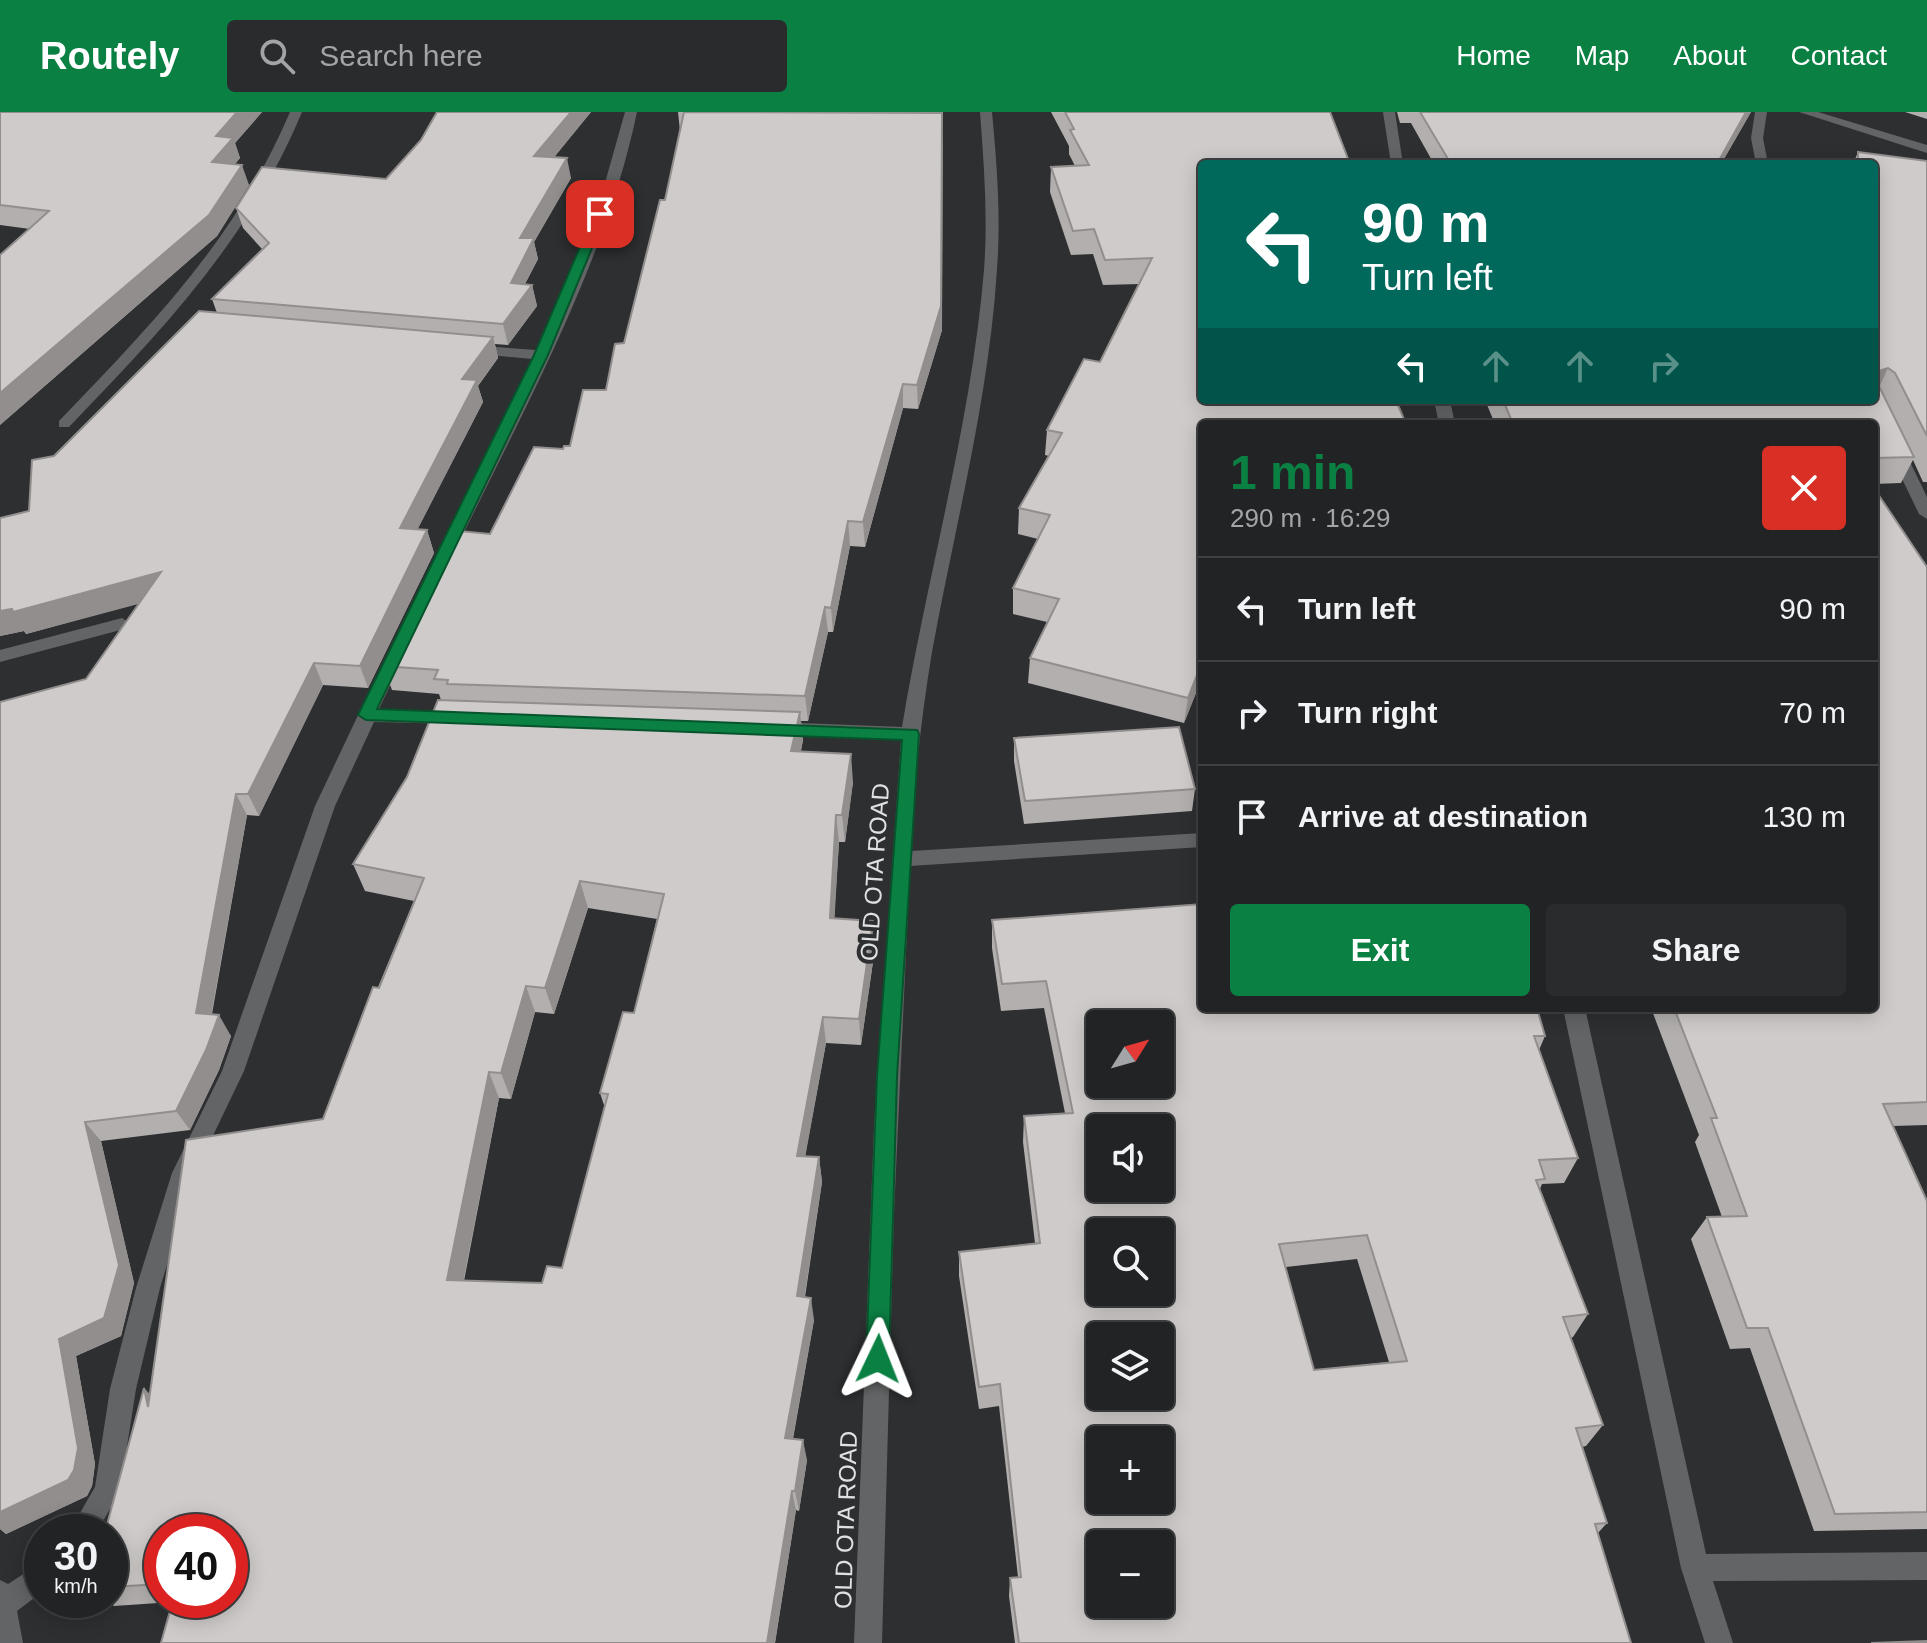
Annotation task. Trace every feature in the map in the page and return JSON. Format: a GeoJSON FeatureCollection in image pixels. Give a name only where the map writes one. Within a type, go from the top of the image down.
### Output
{"type":"FeatureCollection","features":[{"type":"Feature","properties":{"kind":"street"},"geometry":{"type":"LineString","coordinates":[[64,424],[170,322],[264,181],[296,112]]}},
{"type":"Feature","properties":{"kind":"street"},"geometry":{"type":"LineString","coordinates":[[439,569],[541,355],[592,238],[617,167],[631,112]]}},
{"type":"Feature","properties":{"kind":"street","name":"OLD OTA ROAD"},"geometry":{"type":"LineString","coordinates":[[868,1643],[887,1076],[901,859],[911,734],[931,599],[969,438],[987,297],[995,224],[992,155],[986,112]]}},
{"type":"Feature","properties":{"kind":"street"},"geometry":{"type":"LineString","coordinates":[[1389,112],[1396,160]]}},
{"type":"Feature","properties":{"kind":"street"},"geometry":{"type":"LineString","coordinates":[[1761,112],[1757,138],[1761,160]]}},
{"type":"Feature","properties":{"kind":"street"},"geometry":{"type":"LineString","coordinates":[[1805,112],[1927,149]]}},
{"type":"Feature","properties":{"kind":"street"},"geometry":{"type":"LineString","coordinates":[[446,347],[541,355]]}},
{"type":"Feature","properties":{"kind":"street"},"geometry":{"type":"LineString","coordinates":[[1874,404],[1927,514]]}},
{"type":"Feature","properties":{"kind":"street"},"geometry":{"type":"LineString","coordinates":[[0,656],[122,624]]}},
{"type":"Feature","properties":{"kind":"street"},"geometry":{"type":"LineString","coordinates":[[93,1514],[107,1491],[123,1389],[148,1288],[184,1173],[233,1071],[325,806],[405,637]]}},
{"type":"Feature","properties":{"kind":"street"},"geometry":{"type":"LineString","coordinates":[[366,715],[475,718]]}},
{"type":"Feature","properties":{"kind":"street"},"geometry":{"type":"LineString","coordinates":[[755,729],[911,734]]}},
{"type":"Feature","properties":{"kind":"street"},"geometry":{"type":"LineString","coordinates":[[901,859],[1198,840]]}},
{"type":"Feature","properties":{"kind":"street"},"geometry":{"type":"LineString","coordinates":[[1575,1012],[1695,1568],[1719,1643]]}},
{"type":"Feature","properties":{"kind":"street"},"geometry":{"type":"LineString","coordinates":[[1695,1568],[1927,1566]]}},
{"type":"Feature","properties":{"kind":"street"},"geometry":{"type":"LineString","coordinates":[[9,1643],[2,1598],[24,1586]]}},
{"type":"Feature","properties":{"kind":"building"},"geometry":{"type":"Polygon","coordinates":[[[0,112],[237,112],[216,136],[233,138],[212,162],[242,165],[209,215],[0,393],[0,255],[49,211],[0,205],[0,112]]]}},
{"type":"Feature","properties":{"kind":"building"},"geometry":{"type":"Polygon","coordinates":[[[437,112],[571,112],[534,156],[567,158],[520,238],[534,238],[511,283],[532,285],[503,324],[212,299],[269,243],[236,208],[262,167],[386,179],[421,140],[437,112]]]}},
{"type":"Feature","properties":{"kind":"building"},"geometry":{"type":"Polygon","coordinates":[[[684,112],[942,113],[941,306],[917,385],[903,384],[863,522],[848,521],[831,608],[825,607],[805,696],[447,684],[448,680],[434,679],[438,670],[383,666],[449,530],[490,534],[534,447],[563,449],[570,446],[583,390],[606,390],[615,344],[624,343],[660,200],[665,200],[684,112]]]}},
{"type":"Feature","properties":{"kind":"building"},"geometry":{"type":"Polygon","coordinates":[[[1065,112],[1330,112],[1348,160],[1198,160],[1198,404],[1398,404],[1404,420],[1198,420],[1198,672],[1188,698],[1030,658],[1059,599],[1013,588],[1050,515],[1019,508],[1062,433],[1047,430],[1084,359],[1100,362],[1152,258],[1105,260],[1094,229],[1073,231],[1051,167],[1089,165],[1070,130],[1074,129],[1065,112]]]}},
{"type":"Feature","properties":{"kind":"building"},"geometry":{"type":"Polygon","coordinates":[[[1420,112],[1746,112],[1719,160],[1449,160],[1420,112]]]}},
{"type":"Feature","properties":{"kind":"building"},"geometry":{"type":"Polygon","coordinates":[[[1858,152],[1927,161],[1927,436],[1895,373],[1888,368],[1878,371],[1878,160],[1858,160],[1858,152]]]}},
{"type":"Feature","properties":{"kind":"building"},"geometry":{"type":"Polygon","coordinates":[[[199,311],[493,337],[462,379],[477,380],[400,528],[427,530],[360,666],[314,663],[248,794],[236,794],[196,1013],[219,1015],[206,1050],[176,1111],[85,1122],[119,1265],[104,1318],[59,1339],[78,1448],[74,1470],[68,1480],[0,1512],[0,702],[86,679],[161,572],[13,612],[12,609],[0,611],[0,518],[29,511],[32,460],[54,456],[199,311]]]}},
{"type":"Feature","properties":{"kind":"building"},"geometry":{"type":"Polygon","coordinates":[[[1878,384],[1914,457],[1878,458],[1878,420],[1511,420],[1505,404],[1878,404],[1878,384]]]}},
{"type":"Feature","properties":{"kind":"building"},"geometry":{"type":"Polygon","coordinates":[[[1878,494],[1927,567],[1927,1102],[1883,1104],[1927,1201],[1927,1512],[1835,1514],[1768,1328],[1747,1328],[1707,1217],[1747,1216],[1711,1118],[1717,1118],[1676,1012],[1878,1012],[1878,494]]]}},
{"type":"Feature","properties":{"kind":"building"},"geometry":{"type":"Polygon","coordinates":[[[438,700],[800,712],[791,751],[851,754],[842,815],[836,815],[830,918],[873,921],[859,1019],[823,1017],[797,1156],[819,1157],[797,1296],[811,1298],[785,1438],[803,1440],[767,1643],[161,1643],[168,1618],[248,1618],[248,1514],[144,1514],[144,1585],[128,1586],[128,1514],[110,1514],[144,1388],[148,1407],[186,1140],[323,1119],[373,987],[379,988],[424,878],[353,864],[407,777],[438,700]],[[580,881],[545,988],[526,986],[501,1073],[489,1072],[447,1280],[542,1283],[547,1266],[562,1268],[608,1094],[600,1093],[623,1012],[634,1013],[664,894],[580,881]]]}},
{"type":"Feature","properties":{"kind":"building"},"geometry":{"type":"Polygon","coordinates":[[[1179,727],[1195,789],[1025,801],[1014,738],[1179,727]]]}},
{"type":"Feature","properties":{"kind":"building"},"geometry":{"type":"Polygon","coordinates":[[[1198,904],[1198,1012],[1538,1012],[1545,1036],[1534,1036],[1578,1158],[1539,1160],[1545,1179],[1536,1180],[1588,1314],[1563,1317],[1603,1425],[1576,1428],[1607,1523],[1595,1524],[1631,1643],[1019,1643],[1010,1578],[1021,1577],[1000,1384],[979,1387],[959,1252],[1040,1243],[1024,1116],[1073,1113],[1046,981],[1002,984],[992,920],[1198,904]],[[1367,1235],[1279,1244],[1314,1370],[1407,1361],[1367,1235]]]}},
{"type":"Feature","properties":{"kind":"building"},"geometry":{"type":"Polygon","coordinates":[[[1927,1641],[1927,1643],[1871,1643],[1927,1641]]]}},
{"type":"Feature","properties":{"kind":"route"},"geometry":{"type":"LineString","coordinates":[[600,214],[541,355],[366,715],[911,734],[887,1076],[878,1359]]}}]}
